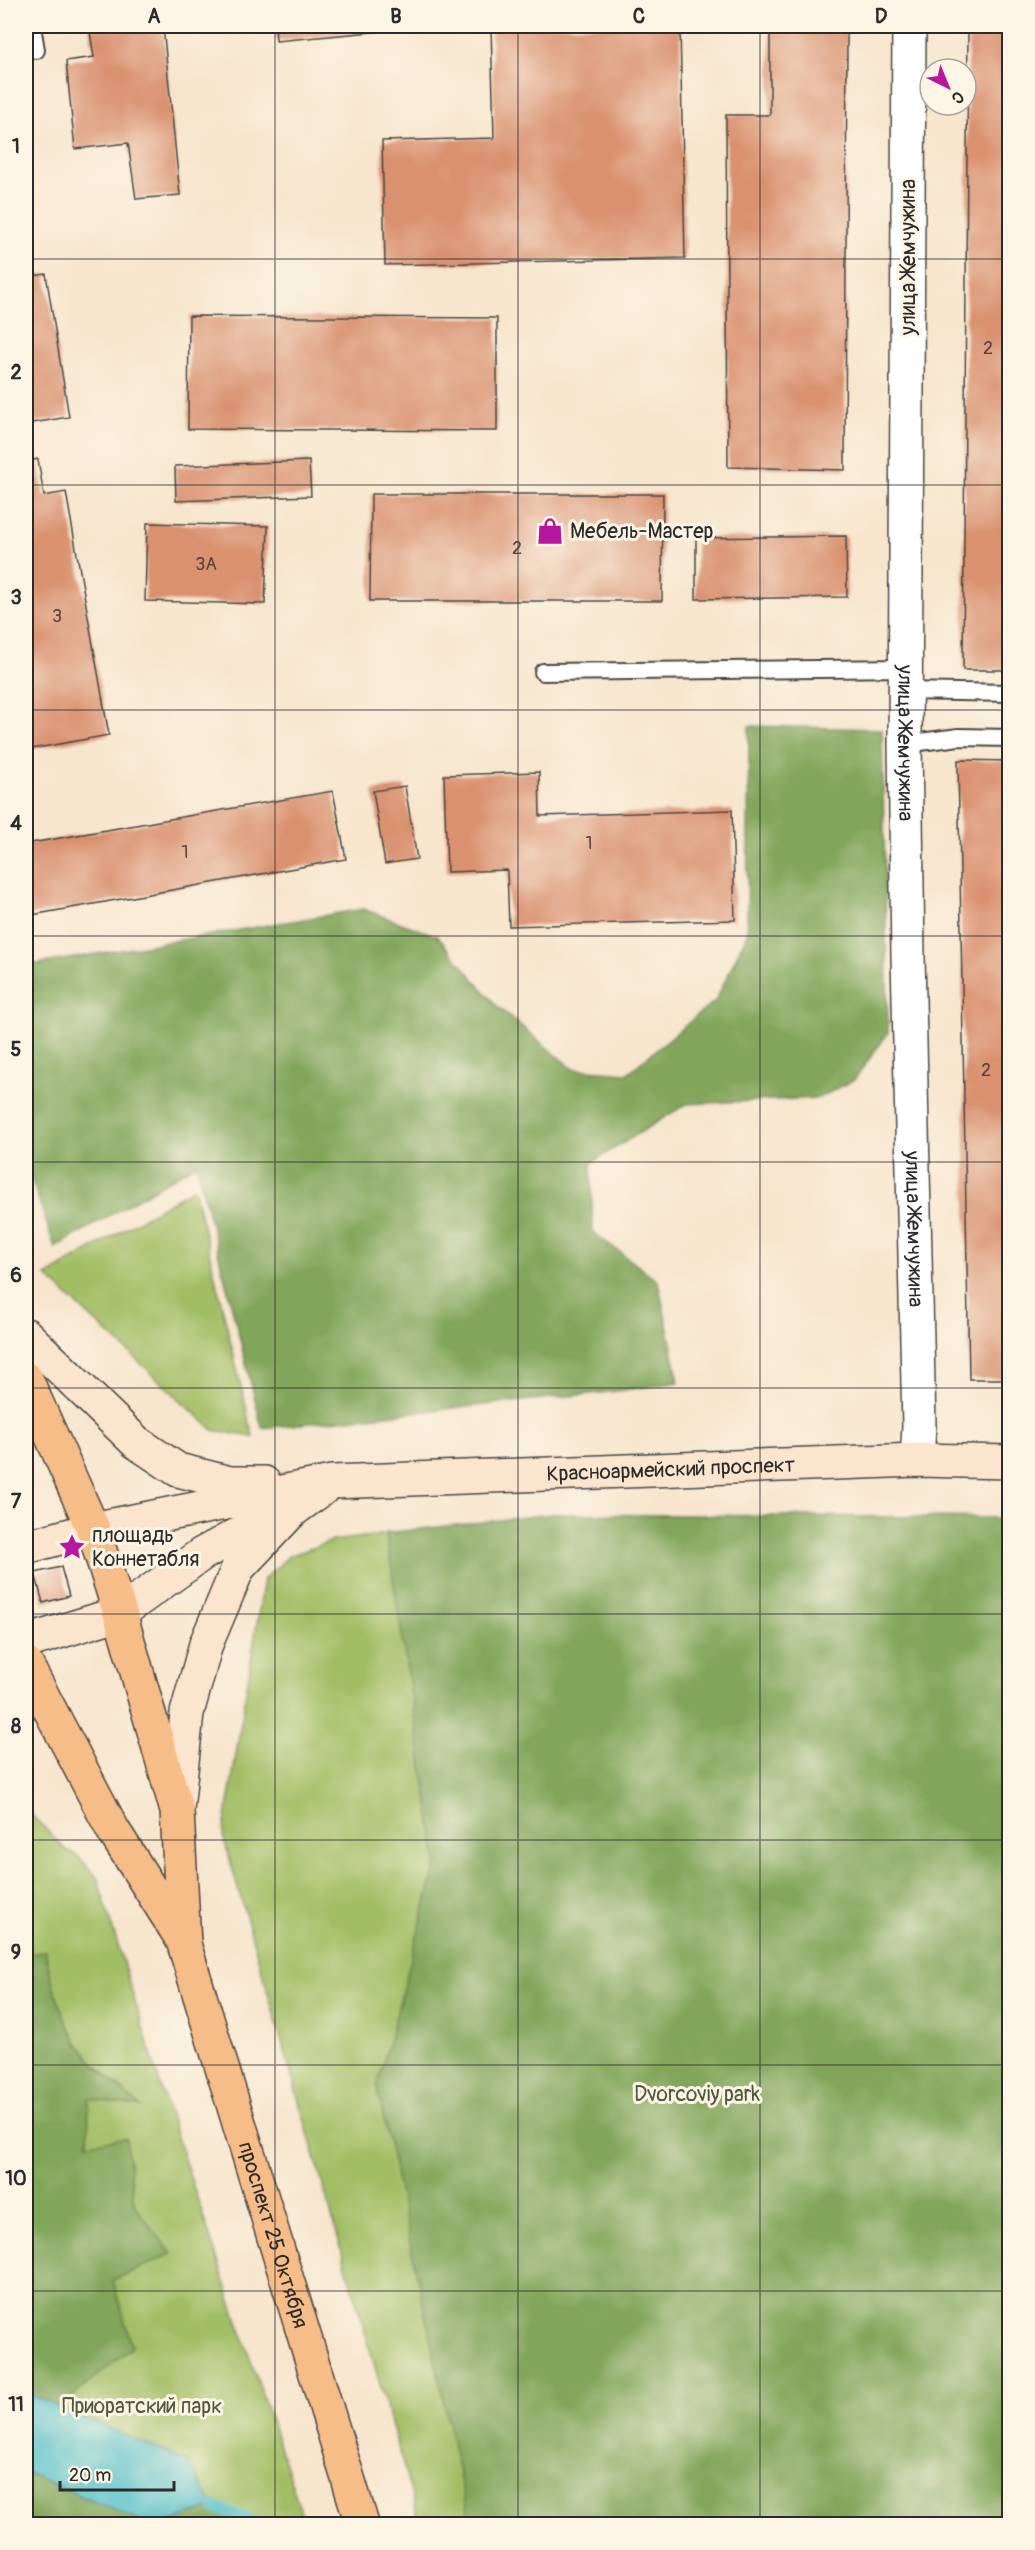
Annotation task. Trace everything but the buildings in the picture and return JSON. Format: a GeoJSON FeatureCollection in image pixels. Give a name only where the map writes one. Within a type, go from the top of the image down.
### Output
{"type":"FeatureCollection","features":[{"type":"Feature","properties":{"kind":"main road"},"geometry":{"type":"LineString","coordinates":[[26,1335],[136,1442],[178,1470],[230,1483],[332,1482]]}},
{"type":"Feature","properties":{"kind":"main road"},"geometry":{"type":"LineString","coordinates":[[26,1379],[93,1528],[177,1811]]}},
{"type":"Feature","properties":{"kind":"main road","name":"Красноармейский проспект"},"geometry":{"type":"LineString","coordinates":[[26,1547],[93,1528],[332,1482],[917,1460],[1010,1462]]}},
{"type":"Feature","properties":{"kind":"main road","name":"Красноармейский проспект"},"geometry":{"type":"LineString","coordinates":[[26,1642],[120,1613],[202,1554],[332,1482]]}},
{"type":"Feature","properties":{"kind":"main road"},"geometry":{"type":"LineString","coordinates":[[184,1944],[177,1811],[187,1713],[206,1644],[238,1568],[292,1511],[332,1482]]}},
{"type":"Feature","properties":{"kind":"main road"},"geometry":{"type":"LineString","coordinates":[[26,1664],[113,1830],[184,1944]]}},
{"type":"Feature","properties":{"kind":"main road","name":"проспект 25 Октября"},"geometry":{"type":"LineString","coordinates":[[184,1944],[362,2523]]}},
{"type":"Feature","properties":{"kind":"street","name":"улица Жемчужина"},"geometry":{"type":"LineString","coordinates":[[909,26],[905,744],[919,1426],[917,1460]]}},
{"type":"Feature","properties":{"kind":"lane"},"geometry":{"type":"LineString","coordinates":[[32,26],[36,50]]}},
{"type":"Feature","properties":{"kind":"lane"},"geometry":{"type":"LineString","coordinates":[[543,672],[906,680],[1010,693]]}},
{"type":"Feature","properties":{"kind":"lane"},"geometry":{"type":"LineString","coordinates":[[905,744],[959,737],[1010,738]]}},
{"type":"Feature","properties":{"kind":"green space"},"geometry":{"type":"Polygon","coordinates":[[[749,726],[882,729],[888,1033],[854,1080],[819,1098],[686,1104],[591,1163],[593,1232],[658,1281],[679,1382],[618,1391],[262,1428],[196,1164],[55,1248],[26,1163],[26,966],[363,909],[437,936],[497,1006],[573,1069],[628,1073],[716,1000],[747,934],[749,726]]]}},
{"type":"Feature","properties":{"kind":"green space"},"geometry":{"type":"Polygon","coordinates":[[[194,1188],[253,1437],[213,1430],[46,1276],[194,1188]]]}},
{"type":"Feature","properties":{"kind":"green space","name":"Dvorcoviy park"},"geometry":{"type":"Polygon","coordinates":[[[551,1514],[1009,1518],[1009,2524],[420,2524],[223,1836],[264,1579],[289,1556],[332,1541],[551,1514]]]}},
{"type":"Feature","properties":{"kind":"green space","name":"Dvorcoviy park"},"geometry":{"type":"Polygon","coordinates":[[[551,1514],[1009,1518],[1009,2524],[520,2524],[469,2521],[377,2086],[437,1862],[386,1533],[551,1514]]]}},
{"type":"Feature","properties":{"kind":"green space","name":"Приоратский парк"},"geometry":{"type":"Polygon","coordinates":[[[26,1809],[67,1851],[77,1855],[97,1877],[168,2110],[305,2524],[26,2524],[26,1809]]]}},
{"type":"Feature","properties":{"kind":"green space"},"geometry":{"type":"Polygon","coordinates":[[[45,1951],[60,2006],[71,2032],[100,2069],[141,2107],[89,2099],[88,2143],[126,2138],[135,2206],[172,2254],[113,2280],[132,2347],[59,2408],[26,2393],[26,1955],[45,1951]]]}},
{"type":"Feature","properties":{"kind":"green space"},"geometry":{"type":"Polygon","coordinates":[[[26,2472],[146,2524],[26,2524],[26,2472]]]}},
{"type":"Feature","properties":{"kind":"green space"},"geometry":{"type":"Polygon","coordinates":[[[214,2507],[260,2524],[165,2524],[214,2507]]]}},
{"type":"Feature","properties":{"kind":"water"},"geometry":{"type":"Polygon","coordinates":[[[26,2393],[188,2462],[214,2507],[165,2524],[146,2524],[26,2472],[26,2393]]]}},
{"type":"Feature","properties":{"kind":"waterway"},"geometry":{"type":"LineString","coordinates":[[214,2507],[260,2524]]}},
{"type":"Feature","properties":{"kind":"place","name":"Мебель-Мастер"},"geometry":{"type":"Point","coordinates":[550,531]}},
{"type":"Feature","properties":{"kind":"place","name":"площадь Коннетабля"},"geometry":{"type":"Point","coordinates":[72,1547]}}]}
